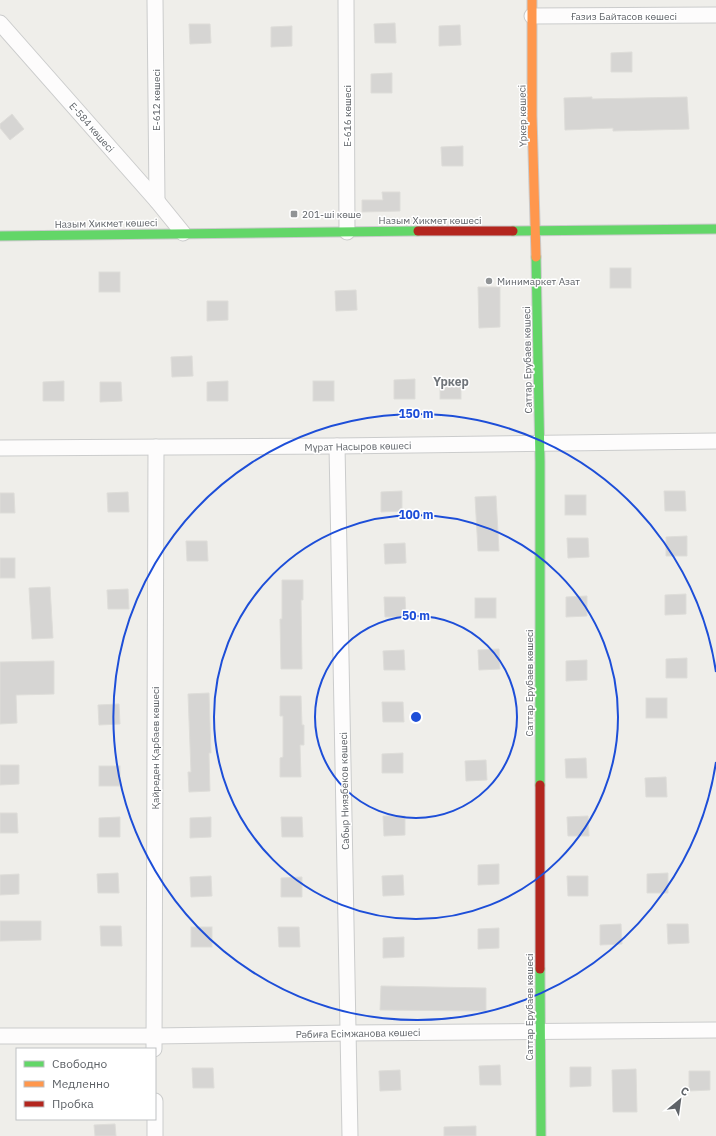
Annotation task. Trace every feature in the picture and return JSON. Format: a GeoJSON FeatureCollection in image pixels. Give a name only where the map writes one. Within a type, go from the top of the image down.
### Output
{"type":"FeatureCollection","features":[{"type":"Feature","properties":{"kind":"street","name":"Е-612 көшесі"},"geometry":{"type":"LineString","coordinates":[[155,0],[157,201]]}},
{"type":"Feature","properties":{"kind":"street","name":"Е-616 көшесі"},"geometry":{"type":"LineString","coordinates":[[346,0],[347,232]]}},
{"type":"Feature","properties":{"kind":"street","name":"Үркер көшесі"},"geometry":{"type":"LineString","coordinates":[[532,0],[534,231]]}},
{"type":"Feature","properties":{"kind":"street","name":"Ғазиз Байтасов көшесі"},"geometry":{"type":"LineString","coordinates":[[532,16],[716,15]]}},
{"type":"Feature","properties":{"kind":"street","name":"Е-584 көшесі"},"geometry":{"type":"LineString","coordinates":[[0,23],[157,201],[183,233]]}},
{"type":"Feature","properties":{"kind":"street","name":"Назым Хикмет көшесі"},"geometry":{"type":"LineString","coordinates":[[0,236],[183,233],[716,229]]}},
{"type":"Feature","properties":{"kind":"street","name":"Саттар Ерубаев көшесі"},"geometry":{"type":"LineString","coordinates":[[534,231],[540,443],[541,1136]]}},
{"type":"Feature","properties":{"kind":"street","name":"Мұрат Насыров көшесі"},"geometry":{"type":"LineString","coordinates":[[0,448],[338,446],[716,441]]}},
{"type":"Feature","properties":{"kind":"street","name":"Сабыр Ниязбеков көшесі"},"geometry":{"type":"LineString","coordinates":[[338,446],[350,1136]]}},
{"type":"Feature","properties":{"kind":"street","name":"Қайреден Қарбаев көшесі"},"geometry":{"type":"LineString","coordinates":[[154,1043],[156,447]]}},
{"type":"Feature","properties":{"kind":"street","name":"Рәбиға Есімжанова көшесі"},"geometry":{"type":"LineString","coordinates":[[0,1036],[154,1043],[348,1033],[716,1030]]}},
{"type":"Feature","properties":{"kind":"street"},"geometry":{"type":"LineString","coordinates":[[155,1120],[155,1136]]}},
{"type":"Feature","properties":{"kind":"building"},"geometry":{"type":"Polygon","coordinates":[[[395,23],[396,43],[375,43],[374,24],[395,23]]]}},
{"type":"Feature","properties":{"kind":"building"},"geometry":{"type":"Polygon","coordinates":[[[189,24],[210,24],[211,43],[190,44],[189,24]]]}},
{"type":"Feature","properties":{"kind":"building"},"geometry":{"type":"Polygon","coordinates":[[[460,25],[461,45],[439,46],[439,26],[460,25]]]}},
{"type":"Feature","properties":{"kind":"building"},"geometry":{"type":"Polygon","coordinates":[[[292,26],[292,46],[271,47],[271,27],[292,26]]]}},
{"type":"Feature","properties":{"kind":"building"},"geometry":{"type":"Polygon","coordinates":[[[632,52],[632,72],[611,72],[611,53],[632,52]]]}},
{"type":"Feature","properties":{"kind":"building"},"geometry":{"type":"Polygon","coordinates":[[[392,73],[392,93],[371,93],[371,74],[392,73]]]}},
{"type":"Feature","properties":{"kind":"building"},"geometry":{"type":"Polygon","coordinates":[[[592,97],[592,99],[687,97],[689,129],[613,131],[613,128],[565,130],[564,98],[592,97]]]}},
{"type":"Feature","properties":{"kind":"building"},"geometry":{"type":"Polygon","coordinates":[[[12,114],[24,129],[10,140],[0,128],[0,124],[12,114]]]}},
{"type":"Feature","properties":{"kind":"building"},"geometry":{"type":"Polygon","coordinates":[[[463,146],[463,166],[442,166],[441,147],[463,146]]]}},
{"type":"Feature","properties":{"kind":"building"},"geometry":{"type":"Polygon","coordinates":[[[382,192],[400,192],[400,211],[362,212],[362,200],[383,200],[382,192]]]}},
{"type":"Feature","properties":{"kind":"building"},"geometry":{"type":"Polygon","coordinates":[[[610,268],[631,268],[631,288],[610,288],[610,268]]]}},
{"type":"Feature","properties":{"kind":"building"},"geometry":{"type":"Polygon","coordinates":[[[99,272],[120,272],[120,292],[99,292],[99,272]]]}},
{"type":"Feature","properties":{"kind":"building"},"geometry":{"type":"Polygon","coordinates":[[[478,287],[500,287],[500,327],[479,328],[478,287]]]}},
{"type":"Feature","properties":{"kind":"building"},"geometry":{"type":"Polygon","coordinates":[[[356,290],[357,310],[336,311],[335,291],[356,290]]]}},
{"type":"Feature","properties":{"kind":"building"},"geometry":{"type":"Polygon","coordinates":[[[207,301],[228,301],[228,320],[207,321],[207,301]]]}},
{"type":"Feature","properties":{"kind":"building"},"geometry":{"type":"Polygon","coordinates":[[[192,356],[193,376],[172,377],[171,357],[192,356]]]}},
{"type":"Feature","properties":{"kind":"building"},"geometry":{"type":"Polygon","coordinates":[[[415,379],[415,399],[394,399],[394,380],[415,379]]]}},
{"type":"Feature","properties":{"kind":"building"},"geometry":{"type":"Polygon","coordinates":[[[440,379],[461,379],[461,399],[440,399],[440,379]]]}},
{"type":"Feature","properties":{"kind":"building"},"geometry":{"type":"Polygon","coordinates":[[[64,381],[64,401],[43,401],[43,382],[64,381]]]}},
{"type":"Feature","properties":{"kind":"building"},"geometry":{"type":"Polygon","coordinates":[[[228,381],[228,401],[207,401],[207,382],[228,381]]]}},
{"type":"Feature","properties":{"kind":"building"},"geometry":{"type":"Polygon","coordinates":[[[313,381],[334,381],[334,401],[313,401],[313,381]]]}},
{"type":"Feature","properties":{"kind":"building"},"geometry":{"type":"Polygon","coordinates":[[[100,382],[121,382],[122,401],[100,402],[100,382]]]}},
{"type":"Feature","properties":{"kind":"building"},"geometry":{"type":"Polygon","coordinates":[[[402,491],[402,511],[381,512],[381,492],[402,491]]]}},
{"type":"Feature","properties":{"kind":"building"},"geometry":{"type":"Polygon","coordinates":[[[664,491],[685,491],[686,511],[665,511],[664,491]]]}},
{"type":"Feature","properties":{"kind":"building"},"geometry":{"type":"Polygon","coordinates":[[[128,492],[129,512],[108,512],[107,493],[128,492]]]}},
{"type":"Feature","properties":{"kind":"building"},"geometry":{"type":"Polygon","coordinates":[[[0,493],[14,493],[15,513],[0,513],[0,493]]]}},
{"type":"Feature","properties":{"kind":"building"},"geometry":{"type":"Polygon","coordinates":[[[565,495],[586,495],[586,515],[565,515],[565,495]]]}},
{"type":"Feature","properties":{"kind":"building"},"geometry":{"type":"Polygon","coordinates":[[[496,496],[499,551],[478,551],[475,497],[496,496]]]}},
{"type":"Feature","properties":{"kind":"building"},"geometry":{"type":"Polygon","coordinates":[[[687,536],[687,556],[666,556],[666,537],[687,536]]]}},
{"type":"Feature","properties":{"kind":"building"},"geometry":{"type":"Polygon","coordinates":[[[567,538],[588,538],[589,557],[568,558],[567,538]]]}},
{"type":"Feature","properties":{"kind":"building"},"geometry":{"type":"Polygon","coordinates":[[[186,541],[207,541],[208,561],[187,561],[186,541]]]}},
{"type":"Feature","properties":{"kind":"building"},"geometry":{"type":"Polygon","coordinates":[[[405,543],[406,563],[385,564],[384,544],[405,543]]]}},
{"type":"Feature","properties":{"kind":"building"},"geometry":{"type":"Polygon","coordinates":[[[0,558],[15,558],[15,578],[0,578],[0,558]]]}},
{"type":"Feature","properties":{"kind":"building"},"geometry":{"type":"Polygon","coordinates":[[[282,580],[303,580],[303,600],[301,600],[302,669],[281,669],[280,619],[282,619],[282,580]]]}},
{"type":"Feature","properties":{"kind":"building"},"geometry":{"type":"Polygon","coordinates":[[[50,587],[53,638],[32,639],[29,588],[50,587]]]}},
{"type":"Feature","properties":{"kind":"building"},"geometry":{"type":"Polygon","coordinates":[[[128,589],[129,609],[108,609],[107,590],[128,589]]]}},
{"type":"Feature","properties":{"kind":"building"},"geometry":{"type":"Polygon","coordinates":[[[686,594],[686,614],[665,615],[665,595],[686,594]]]}},
{"type":"Feature","properties":{"kind":"building"},"geometry":{"type":"Polygon","coordinates":[[[587,596],[587,616],[566,617],[566,597],[587,596]]]}},
{"type":"Feature","properties":{"kind":"building"},"geometry":{"type":"Polygon","coordinates":[[[384,597],[405,597],[406,617],[385,617],[384,597]]]}},
{"type":"Feature","properties":{"kind":"building"},"geometry":{"type":"Polygon","coordinates":[[[475,598],[496,598],[496,618],[475,618],[475,598]]]}},
{"type":"Feature","properties":{"kind":"building"},"geometry":{"type":"Polygon","coordinates":[[[499,649],[500,669],[479,670],[478,650],[499,649]]]}},
{"type":"Feature","properties":{"kind":"building"},"geometry":{"type":"Polygon","coordinates":[[[404,650],[405,670],[384,670],[383,651],[404,650]]]}},
{"type":"Feature","properties":{"kind":"building"},"geometry":{"type":"Polygon","coordinates":[[[687,658],[687,678],[666,678],[666,659],[687,658]]]}},
{"type":"Feature","properties":{"kind":"building"},"geometry":{"type":"Polygon","coordinates":[[[587,660],[587,680],[566,681],[566,661],[587,660]]]}},
{"type":"Feature","properties":{"kind":"building"},"geometry":{"type":"Polygon","coordinates":[[[54,661],[54,694],[16,695],[17,723],[0,724],[0,662],[54,661]]]}},
{"type":"Feature","properties":{"kind":"building"},"geometry":{"type":"Polygon","coordinates":[[[209,693],[211,753],[209,753],[210,791],[189,792],[188,772],[191,772],[188,694],[209,693]]]}},
{"type":"Feature","properties":{"kind":"building"},"geometry":{"type":"Polygon","coordinates":[[[280,696],[301,696],[302,725],[304,725],[304,745],[300,745],[301,777],[280,777],[280,758],[283,757],[283,716],[280,716],[280,696]]]}},
{"type":"Feature","properties":{"kind":"building"},"geometry":{"type":"Polygon","coordinates":[[[646,698],[667,698],[667,718],[646,718],[646,698]]]}},
{"type":"Feature","properties":{"kind":"building"},"geometry":{"type":"Polygon","coordinates":[[[382,702],[403,702],[404,722],[383,722],[382,702]]]}},
{"type":"Feature","properties":{"kind":"building"},"geometry":{"type":"Polygon","coordinates":[[[119,704],[120,724],[99,725],[98,705],[119,704]]]}},
{"type":"Feature","properties":{"kind":"building"},"geometry":{"type":"Polygon","coordinates":[[[403,753],[403,773],[382,773],[382,754],[403,753]]]}},
{"type":"Feature","properties":{"kind":"building"},"geometry":{"type":"Polygon","coordinates":[[[586,758],[587,778],[566,778],[565,759],[586,758]]]}},
{"type":"Feature","properties":{"kind":"building"},"geometry":{"type":"Polygon","coordinates":[[[486,760],[487,780],[466,781],[465,761],[486,760]]]}},
{"type":"Feature","properties":{"kind":"building"},"geometry":{"type":"Polygon","coordinates":[[[0,765],[19,765],[19,784],[0,785],[0,765]]]}},
{"type":"Feature","properties":{"kind":"building"},"geometry":{"type":"Polygon","coordinates":[[[99,766],[120,766],[120,786],[99,786],[99,766]]]}},
{"type":"Feature","properties":{"kind":"building"},"geometry":{"type":"Polygon","coordinates":[[[666,777],[667,797],[646,797],[645,778],[666,777]]]}},
{"type":"Feature","properties":{"kind":"building"},"geometry":{"type":"Polygon","coordinates":[[[0,813],[17,813],[18,833],[0,833],[0,813]]]}},
{"type":"Feature","properties":{"kind":"building"},"geometry":{"type":"Polygon","coordinates":[[[383,816],[405,816],[405,835],[384,836],[383,816]]]}},
{"type":"Feature","properties":{"kind":"building"},"geometry":{"type":"Polygon","coordinates":[[[588,816],[589,836],[568,836],[567,817],[588,816]]]}},
{"type":"Feature","properties":{"kind":"building"},"geometry":{"type":"Polygon","coordinates":[[[120,817],[120,837],[99,837],[99,818],[120,817]]]}},
{"type":"Feature","properties":{"kind":"building"},"geometry":{"type":"Polygon","coordinates":[[[211,817],[211,837],[190,838],[190,818],[211,817]]]}},
{"type":"Feature","properties":{"kind":"building"},"geometry":{"type":"Polygon","coordinates":[[[281,817],[302,817],[303,837],[282,837],[281,817]]]}},
{"type":"Feature","properties":{"kind":"building"},"geometry":{"type":"Polygon","coordinates":[[[499,864],[499,884],[478,885],[478,865],[499,864]]]}},
{"type":"Feature","properties":{"kind":"building"},"geometry":{"type":"Polygon","coordinates":[[[118,873],[119,893],[98,893],[97,874],[118,873]]]}},
{"type":"Feature","properties":{"kind":"building"},"geometry":{"type":"Polygon","coordinates":[[[668,873],[668,893],[647,893],[647,874],[668,873]]]}},
{"type":"Feature","properties":{"kind":"building"},"geometry":{"type":"Polygon","coordinates":[[[19,874],[19,894],[0,895],[0,875],[19,874]]]}},
{"type":"Feature","properties":{"kind":"building"},"geometry":{"type":"Polygon","coordinates":[[[403,875],[404,895],[383,896],[382,876],[403,875]]]}},
{"type":"Feature","properties":{"kind":"building"},"geometry":{"type":"Polygon","coordinates":[[[211,876],[212,896],[191,897],[190,877],[211,876]]]}},
{"type":"Feature","properties":{"kind":"building"},"geometry":{"type":"Polygon","coordinates":[[[567,876],[588,876],[588,896],[568,896],[567,876]]]}},
{"type":"Feature","properties":{"kind":"building"},"geometry":{"type":"Polygon","coordinates":[[[302,877],[302,897],[281,897],[281,878],[302,877]]]}},
{"type":"Feature","properties":{"kind":"building"},"geometry":{"type":"Polygon","coordinates":[[[0,921],[41,921],[41,940],[0,941],[0,921]]]}},
{"type":"Feature","properties":{"kind":"building"},"geometry":{"type":"Polygon","coordinates":[[[621,924],[622,944],[600,945],[600,925],[621,924]]]}},
{"type":"Feature","properties":{"kind":"building"},"geometry":{"type":"Polygon","coordinates":[[[667,924],[688,924],[689,943],[668,944],[667,924]]]}},
{"type":"Feature","properties":{"kind":"building"},"geometry":{"type":"Polygon","coordinates":[[[100,926],[121,926],[122,946],[101,946],[100,926]]]}},
{"type":"Feature","properties":{"kind":"building"},"geometry":{"type":"Polygon","coordinates":[[[191,927],[212,927],[212,947],[191,947],[191,927]]]}},
{"type":"Feature","properties":{"kind":"building"},"geometry":{"type":"Polygon","coordinates":[[[278,927],[299,927],[300,947],[279,947],[278,927]]]}},
{"type":"Feature","properties":{"kind":"building"},"geometry":{"type":"Polygon","coordinates":[[[499,928],[499,948],[478,949],[478,929],[499,928]]]}},
{"type":"Feature","properties":{"kind":"building"},"geometry":{"type":"Polygon","coordinates":[[[404,937],[404,957],[383,958],[383,938],[404,937]]]}},
{"type":"Feature","properties":{"kind":"building"},"geometry":{"type":"Polygon","coordinates":[[[381,986],[486,988],[486,1011],[380,1010],[381,986]]]}},
{"type":"Feature","properties":{"kind":"building"},"geometry":{"type":"Polygon","coordinates":[[[500,1065],[501,1085],[480,1085],[479,1066],[500,1065]]]}},
{"type":"Feature","properties":{"kind":"building"},"geometry":{"type":"Polygon","coordinates":[[[570,1067],[591,1067],[591,1086],[570,1087],[570,1067]]]}},
{"type":"Feature","properties":{"kind":"building"},"geometry":{"type":"Polygon","coordinates":[[[192,1068],[213,1068],[214,1088],[193,1088],[192,1068]]]}},
{"type":"Feature","properties":{"kind":"building"},"geometry":{"type":"Polygon","coordinates":[[[636,1069],[637,1112],[613,1112],[612,1070],[636,1069]]]}},
{"type":"Feature","properties":{"kind":"building"},"geometry":{"type":"Polygon","coordinates":[[[400,1070],[401,1090],[380,1091],[379,1071],[400,1070]]]}},
{"type":"Feature","properties":{"kind":"building"},"geometry":{"type":"Polygon","coordinates":[[[689,1071],[710,1071],[710,1090],[689,1091],[689,1071]]]}},
{"type":"Feature","properties":{"kind":"building"},"geometry":{"type":"Polygon","coordinates":[[[115,1124],[116,1136],[95,1136],[94,1125],[115,1124]]]}},
{"type":"Feature","properties":{"kind":"building"},"geometry":{"type":"Polygon","coordinates":[[[476,1126],[476,1136],[444,1136],[444,1127],[476,1126]]]}},
{"type":"Feature","properties":{"kind":"traffic: fast"},"geometry":{"type":"LineString","coordinates":[[513,231],[716,229]]}},
{"type":"Feature","properties":{"kind":"traffic: fast"},"geometry":{"type":"LineString","coordinates":[[0,236],[418,231]]}},
{"type":"Feature","properties":{"kind":"traffic: fast"},"geometry":{"type":"LineString","coordinates":[[536,257],[540,462],[540,785]]}},
{"type":"Feature","properties":{"kind":"traffic: fast"},"geometry":{"type":"LineString","coordinates":[[540,969],[541,1136]]}},
{"type":"Feature","properties":{"kind":"traffic: slow"},"geometry":{"type":"LineString","coordinates":[[532,0],[532,116],[536,257]]}},
{"type":"Feature","properties":{"kind":"traffic: jam"},"geometry":{"type":"LineString","coordinates":[[418,231],[513,231]]}},
{"type":"Feature","properties":{"kind":"traffic: jam"},"geometry":{"type":"LineString","coordinates":[[540,785],[540,969]]}},
{"type":"Feature","properties":{"kind":"place","name":"201-ші көше"},"geometry":{"type":"Point","coordinates":[294,214]}},
{"type":"Feature","properties":{"kind":"place","name":"Минимаркет Азат"},"geometry":{"type":"Point","coordinates":[489,281]}},
{"type":"Feature","properties":{"kind":"district","name":"Үркер"},"geometry":{"type":"Point","coordinates":[451,382]}}]}
